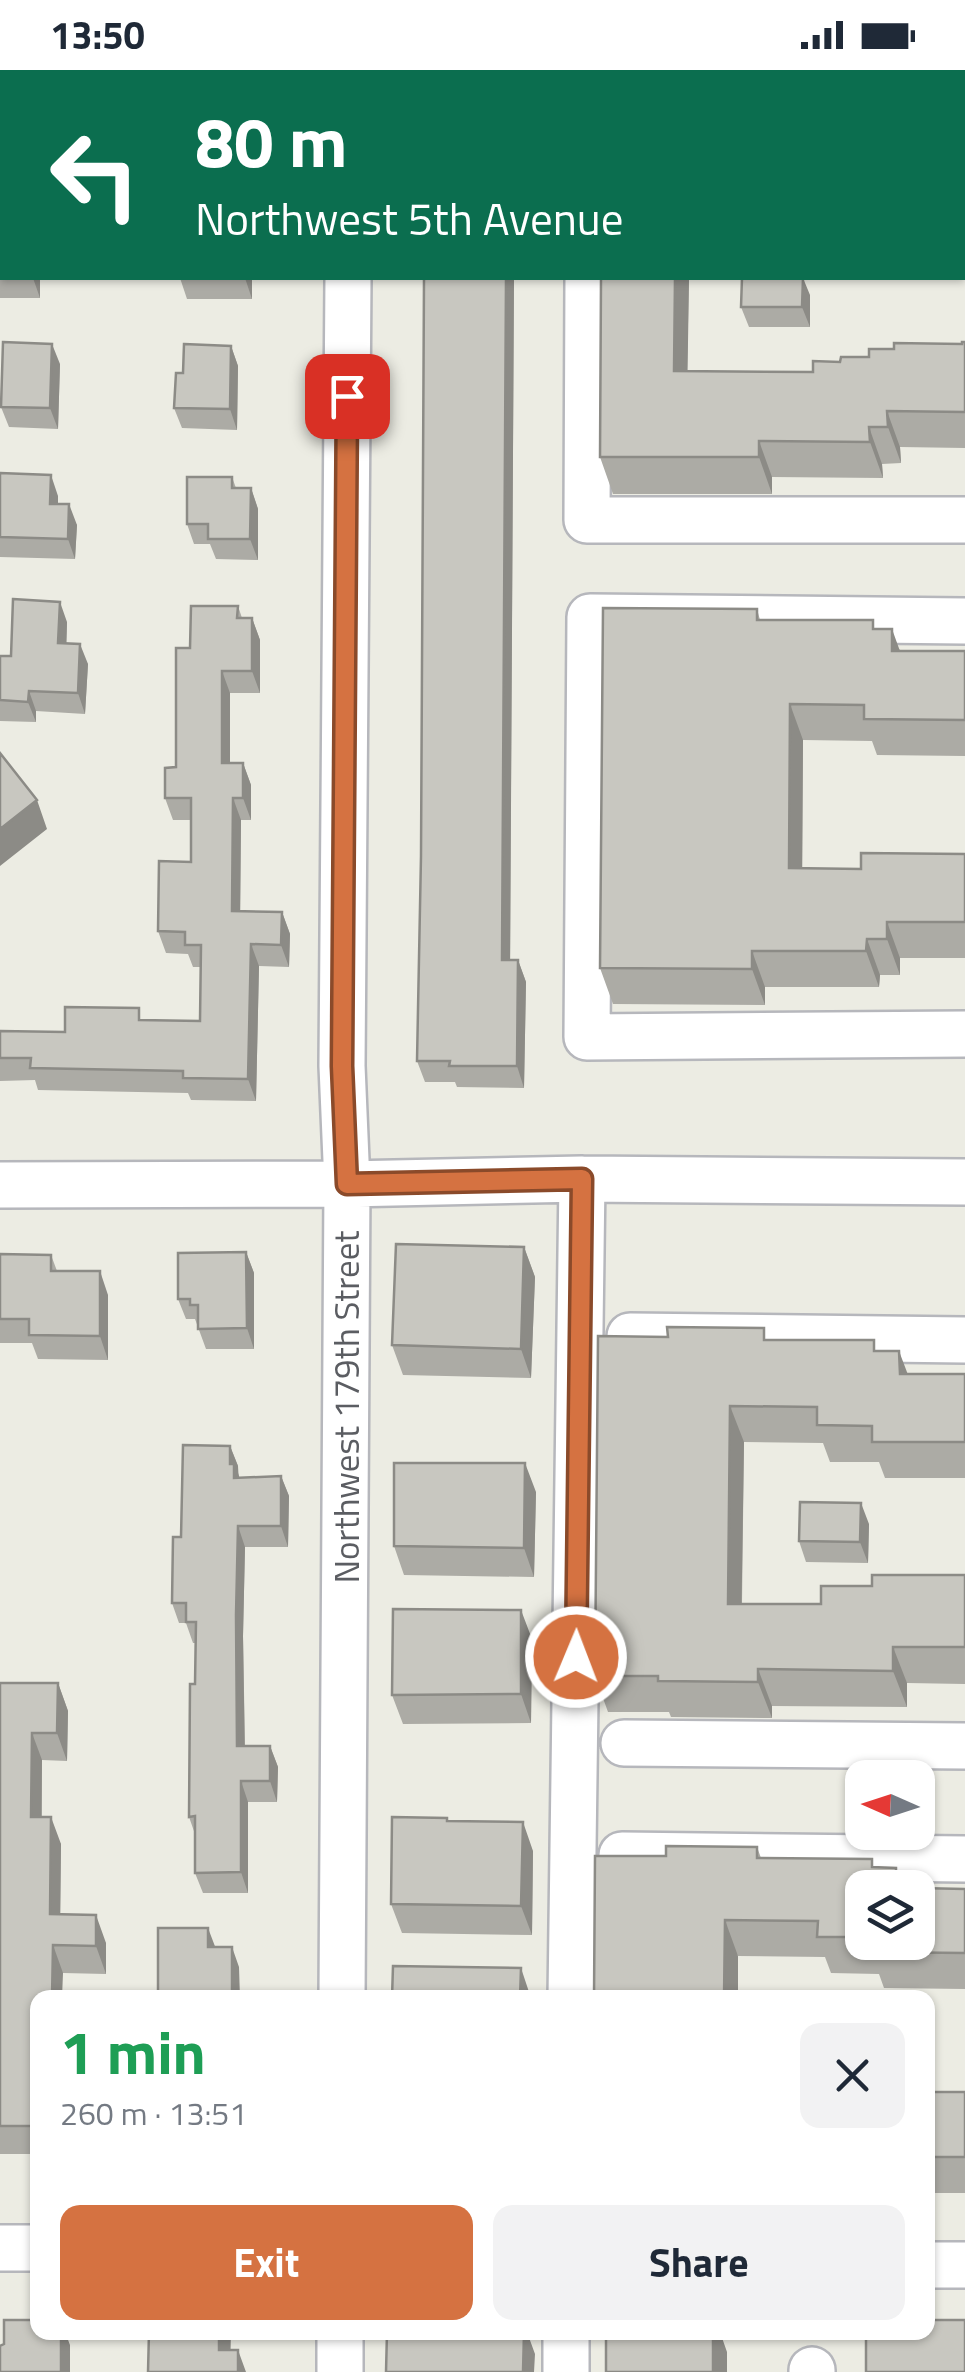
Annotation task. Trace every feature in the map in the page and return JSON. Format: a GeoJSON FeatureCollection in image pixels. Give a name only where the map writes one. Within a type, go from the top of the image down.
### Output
{"type":"FeatureCollection","features":[{"type":"Feature","properties":{"kind":"street","name":"Northwest 179th Street"},"geometry":{"type":"LineString","coordinates":[[342,1990],[347,1184],[342,1066],[348,280]]}},
{"type":"Feature","properties":{"kind":"street"},"geometry":{"type":"LineString","coordinates":[[588,280],[586,520],[965,520]]}},
{"type":"Feature","properties":{"kind":"street"},"geometry":{"type":"LineString","coordinates":[[965,621],[590,617],[587,1037],[965,1034]]}},
{"type":"Feature","properties":{"kind":"street"},"geometry":{"type":"LineString","coordinates":[[571,1990],[582,1179]]}},
{"type":"Feature","properties":{"kind":"street"},"geometry":{"type":"LineString","coordinates":[[0,1185],[582,1179],[965,1182]]}},
{"type":"Feature","properties":{"kind":"street"},"geometry":{"type":"LineString","coordinates":[[630,1336],[965,1340]]}},
{"type":"Feature","properties":{"kind":"street"},"geometry":{"type":"LineString","coordinates":[[624,1743],[965,1746]]}},
{"type":"Feature","properties":{"kind":"street"},"geometry":{"type":"LineString","coordinates":[[622,1856],[965,1859]]}},
{"type":"Feature","properties":{"kind":"street"},"geometry":{"type":"LineString","coordinates":[[0,2248],[30,2248]]}},
{"type":"Feature","properties":{"kind":"street"},"geometry":{"type":"LineString","coordinates":[[935,2265],[965,2265]]}},
{"type":"Feature","properties":{"kind":"street"},"geometry":{"type":"LineString","coordinates":[[340,2340],[340,2372]]}},
{"type":"Feature","properties":{"kind":"street"},"geometry":{"type":"LineString","coordinates":[[566,2340],[566,2372]]}},
{"type":"Feature","properties":{"kind":"building"},"geometry":{"type":"Polygon","coordinates":[[[424,280],[506,280],[502,960],[518,960],[517,1066],[449,1066],[450,1061],[417,1061],[424,280]]]}},
{"type":"Feature","properties":{"kind":"building"},"geometry":{"type":"Polygon","coordinates":[[[601,280],[675,280],[674,371],[813,372],[813,361],[869,357],[869,349],[894,349],[894,343],[965,342],[965,412],[887,411],[888,427],[869,427],[870,442],[759,441],[759,457],[600,457],[601,280]]]}},
{"type":"Feature","properties":{"kind":"building"},"geometry":{"type":"Polygon","coordinates":[[[742,280],[803,280],[802,307],[741,307],[742,280]]]}},
{"type":"Feature","properties":{"kind":"building"},"geometry":{"type":"Polygon","coordinates":[[[3,342],[52,344],[50,408],[1,407],[3,342]]]}},
{"type":"Feature","properties":{"kind":"building"},"geometry":{"type":"Polygon","coordinates":[[[184,344],[231,346],[230,409],[174,408],[176,373],[183,373],[184,344]]]}},
{"type":"Feature","properties":{"kind":"building"},"geometry":{"type":"Polygon","coordinates":[[[0,473],[51,475],[50,504],[69,504],[68,539],[0,537],[0,473]]]}},
{"type":"Feature","properties":{"kind":"building"},"geometry":{"type":"Polygon","coordinates":[[[187,477],[232,477],[232,488],[251,488],[250,539],[208,539],[208,524],[187,524],[187,477]]]}},
{"type":"Feature","properties":{"kind":"building"},"geometry":{"type":"Polygon","coordinates":[[[13,599],[60,602],[58,643],[80,644],[78,693],[29,691],[28,702],[0,700],[0,656],[11,656],[13,599]]]}},
{"type":"Feature","properties":{"kind":"building"},"geometry":{"type":"Polygon","coordinates":[[[191,606],[238,606],[237,618],[252,618],[252,671],[222,671],[222,763],[243,763],[243,798],[233,798],[232,911],[282,912],[281,945],[251,944],[248,1079],[183,1078],[183,1071],[30,1068],[31,1058],[0,1058],[0,1031],[65,1032],[65,1007],[139,1008],[139,1020],[200,1021],[201,945],[185,945],[185,932],[158,931],[159,861],[191,862],[191,798],[165,798],[165,768],[176,767],[176,648],[190,648],[191,606]]]}},
{"type":"Feature","properties":{"kind":"building"},"geometry":{"type":"Polygon","coordinates":[[[603,608],[757,609],[757,620],[873,620],[873,629],[892,629],[892,651],[965,651],[965,720],[864,719],[864,705],[790,704],[789,868],[861,869],[861,853],[965,854],[965,922],[887,922],[887,939],[867,939],[866,951],[752,951],[752,969],[600,968],[603,608]]]}},
{"type":"Feature","properties":{"kind":"building"},"geometry":{"type":"Polygon","coordinates":[[[0,753],[37,800],[0,829],[0,753]]]}},
{"type":"Feature","properties":{"kind":"building"},"geometry":{"type":"Polygon","coordinates":[[[396,1244],[524,1247],[521,1349],[392,1345],[396,1244]]]}},
{"type":"Feature","properties":{"kind":"building"},"geometry":{"type":"Polygon","coordinates":[[[246,1252],[247,1328],[198,1329],[198,1305],[190,1305],[190,1299],[178,1299],[178,1253],[246,1252]]]}},
{"type":"Feature","properties":{"kind":"building"},"geometry":{"type":"Polygon","coordinates":[[[0,1254],[51,1255],[51,1271],[100,1271],[100,1336],[29,1335],[29,1319],[0,1319],[0,1254]]]}},
{"type":"Feature","properties":{"kind":"building"},"geometry":{"type":"Polygon","coordinates":[[[667,1327],[764,1328],[764,1340],[874,1340],[874,1351],[899,1351],[900,1374],[965,1374],[965,1442],[872,1442],[872,1426],[817,1425],[817,1407],[730,1406],[728,1604],[821,1604],[821,1586],[872,1586],[872,1575],[965,1575],[965,1647],[893,1647],[893,1671],[758,1669],[758,1682],[595,1676],[598,1336],[668,1337],[667,1327]]]}},
{"type":"Feature","properties":{"kind":"building"},"geometry":{"type":"Polygon","coordinates":[[[183,1445],[230,1446],[234,1478],[281,1476],[281,1526],[238,1526],[237,1746],[270,1746],[270,1781],[241,1781],[241,1872],[195,1873],[195,1816],[189,1817],[190,1684],[195,1684],[196,1622],[186,1622],[186,1603],[172,1603],[173,1537],[181,1537],[183,1445]]]}},
{"type":"Feature","properties":{"kind":"building"},"geometry":{"type":"Polygon","coordinates":[[[394,1463],[525,1463],[524,1548],[394,1546],[394,1463]]]}},
{"type":"Feature","properties":{"kind":"building"},"geometry":{"type":"Polygon","coordinates":[[[800,1502],[861,1503],[860,1542],[799,1541],[800,1502]]]}},
{"type":"Feature","properties":{"kind":"building"},"geometry":{"type":"Polygon","coordinates":[[[393,1609],[521,1610],[521,1694],[392,1695],[393,1609]]]}},
{"type":"Feature","properties":{"kind":"building"},"geometry":{"type":"Polygon","coordinates":[[[0,1683],[58,1683],[57,1733],[32,1733],[31,1817],[51,1817],[50,1914],[96,1915],[96,1946],[53,1945],[52,1990],[30,1990],[30,2126],[0,2126],[0,1683]]]}},
{"type":"Feature","properties":{"kind":"building"},"geometry":{"type":"Polygon","coordinates":[[[392,1817],[523,1822],[521,1906],[391,1904],[392,1817]]]}},
{"type":"Feature","properties":{"kind":"building"},"geometry":{"type":"Polygon","coordinates":[[[666,1846],[757,1847],[757,1858],[872,1859],[872,1867],[896,1870],[845,1870],[845,1937],[817,1937],[818,1921],[725,1920],[724,1990],[594,1990],[595,1856],[666,1856],[666,1846]]]}},
{"type":"Feature","properties":{"kind":"building"},"geometry":{"type":"Polygon","coordinates":[[[935,1888],[965,1889],[965,1953],[935,1953],[935,1888]]]}},
{"type":"Feature","properties":{"kind":"building"},"geometry":{"type":"Polygon","coordinates":[[[158,1928],[208,1928],[208,1947],[232,1947],[232,1990],[158,1990],[158,1928]]]}},
{"type":"Feature","properties":{"kind":"building"},"geometry":{"type":"Polygon","coordinates":[[[393,1966],[521,1968],[520,1990],[392,1990],[393,1966]]]}},
{"type":"Feature","properties":{"kind":"building"},"geometry":{"type":"Polygon","coordinates":[[[935,2092],[965,2092],[965,2157],[935,2157],[935,2092]]]}},
{"type":"Feature","properties":{"kind":"building"},"geometry":{"type":"Polygon","coordinates":[[[4,2320],[30,2320],[30,2340],[61,2340],[61,2372],[0,2372],[0,2346],[4,2344],[4,2320]]]}},
{"type":"Feature","properties":{"kind":"building"},"geometry":{"type":"Polygon","coordinates":[[[935,2320],[965,2320],[965,2372],[866,2372],[866,2340],[935,2340],[935,2320]]]}},
{"type":"Feature","properties":{"kind":"building"},"geometry":{"type":"Polygon","coordinates":[[[149,2340],[219,2340],[219,2350],[238,2350],[238,2372],[148,2372],[149,2340]]]}},
{"type":"Feature","properties":{"kind":"building"},"geometry":{"type":"Polygon","coordinates":[[[387,2340],[524,2340],[523,2372],[386,2372],[387,2340]]]}},
{"type":"Feature","properties":{"kind":"building"},"geometry":{"type":"Polygon","coordinates":[[[606,2340],[713,2340],[713,2372],[606,2372],[606,2340]]]}},
{"type":"Feature","properties":{"kind":"route"},"geometry":{"type":"LineString","coordinates":[[347,396],[342,1066],[347,1184],[582,1179],[576,1657]]}}]}
